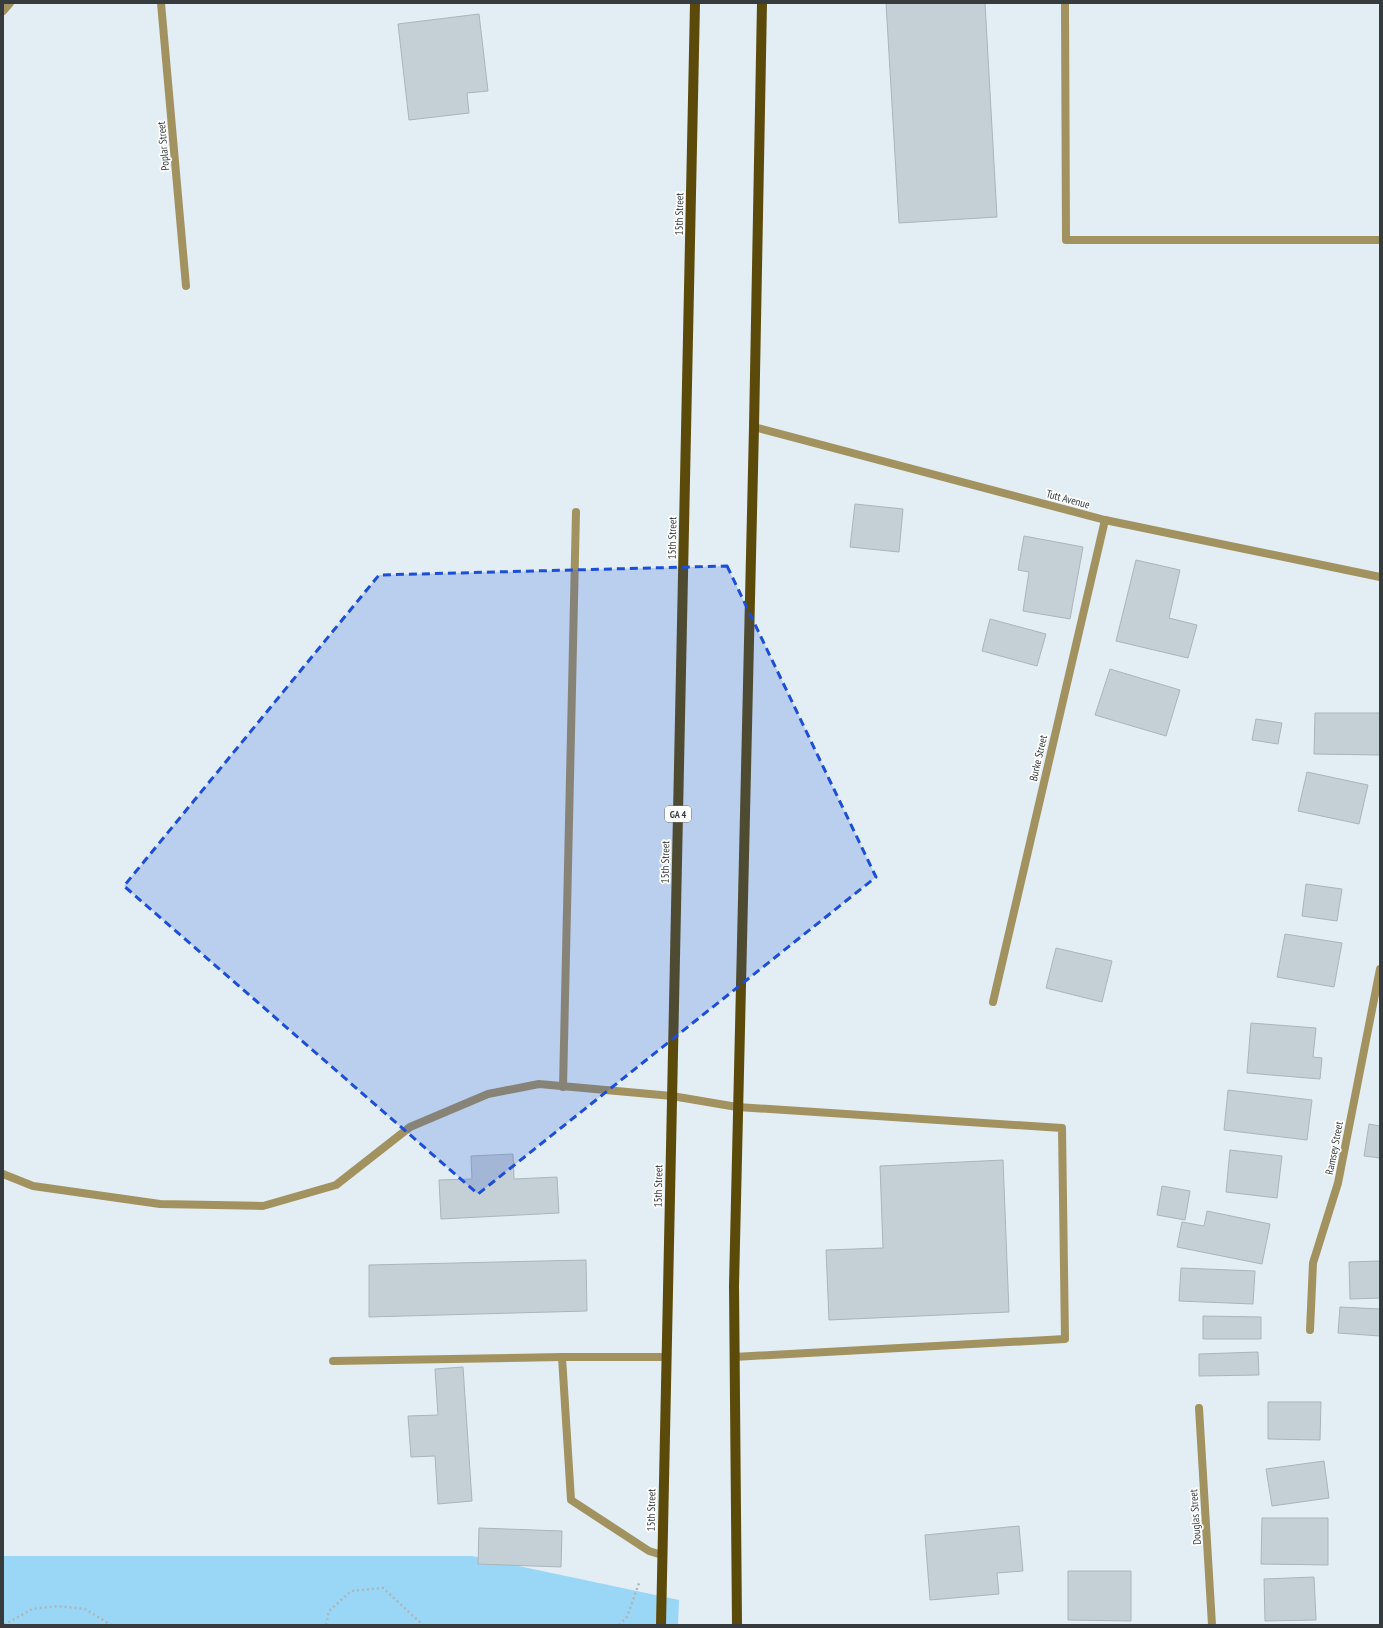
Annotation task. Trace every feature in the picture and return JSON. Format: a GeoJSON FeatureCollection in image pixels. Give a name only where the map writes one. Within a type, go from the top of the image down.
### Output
{"type":"FeatureCollection","features":[{"type":"Feature","properties":{"kind":"main road","name":"15th Street"},"geometry":{"type":"LineString","coordinates":[[661,1625],[695,3]]}},
{"type":"Feature","properties":{"kind":"main road"},"geometry":{"type":"LineString","coordinates":[[737,1625],[734,1357],[737,1106],[754,427],[762,3]]}},
{"type":"Feature","properties":{"kind":"street"},"geometry":{"type":"LineString","coordinates":[[3,11],[10,3]]}},
{"type":"Feature","properties":{"kind":"street","name":"Poplar Street"},"geometry":{"type":"LineString","coordinates":[[161,3],[186,286]]}},
{"type":"Feature","properties":{"kind":"street"},"geometry":{"type":"LineString","coordinates":[[1065,3],[1066,240],[1380,240]]}},
{"type":"Feature","properties":{"kind":"street","name":"Tutt Avenue"},"geometry":{"type":"LineString","coordinates":[[754,427],[1105,520],[1380,577]]}},
{"type":"Feature","properties":{"kind":"street"},"geometry":{"type":"LineString","coordinates":[[563,1086],[576,512]]}},
{"type":"Feature","properties":{"kind":"street","name":"Burke Street"},"geometry":{"type":"LineString","coordinates":[[993,1002],[1105,520]]}},
{"type":"Feature","properties":{"kind":"street","name":"Ramsey Street"},"geometry":{"type":"LineString","coordinates":[[1310,1330],[1313,1263],[1338,1183],[1380,969]]}},
{"type":"Feature","properties":{"kind":"street"},"geometry":{"type":"LineString","coordinates":[[3,1174],[33,1186],[160,1204],[263,1206],[336,1185],[410,1127],[488,1094],[539,1084],[672,1096],[737,1106],[1062,1128],[1065,1339],[734,1357]]}},
{"type":"Feature","properties":{"kind":"street"},"geometry":{"type":"LineString","coordinates":[[562,1357],[571,1500],[649,1551],[662,1555]]}},
{"type":"Feature","properties":{"kind":"street"},"geometry":{"type":"LineString","coordinates":[[334,1361],[562,1357],[666,1357]]}},
{"type":"Feature","properties":{"kind":"street","name":"Douglas Street"},"geometry":{"type":"LineString","coordinates":[[1199,1408],[1212,1625]]}},
{"type":"Feature","properties":{"kind":"path"},"geometry":{"type":"LineString","coordinates":[[619,1625],[627,1617],[649,1551]]}},
{"type":"Feature","properties":{"kind":"path"},"geometry":{"type":"LineString","coordinates":[[326,1625],[329,1611],[351,1591],[383,1588],[423,1625]]}},
{"type":"Feature","properties":{"kind":"path"},"geometry":{"type":"LineString","coordinates":[[4,1625],[32,1609],[58,1606],[85,1609],[111,1625]]}},
{"type":"Feature","properties":{"kind":"highlighted area"},"geometry":{"type":"Polygon","coordinates":[[[727,566],[876,877],[478,1194],[124,886],[379,575],[727,566]]]}},
{"type":"Feature","properties":{"kind":"shaded area"},"geometry":{"type":"Polygon","coordinates":[[[3,1556],[472,1556],[679,1600],[678,1625],[3,1625],[3,1556]]]}},
{"type":"Feature","properties":{"kind":"building"},"geometry":{"type":"Polygon","coordinates":[[[886,3],[985,3],[997,217],[899,223],[886,3]]]}},
{"type":"Feature","properties":{"kind":"building"},"geometry":{"type":"Polygon","coordinates":[[[479,14],[488,91],[467,93],[469,113],[409,120],[398,24],[479,14]]]}},
{"type":"Feature","properties":{"kind":"building"},"geometry":{"type":"Polygon","coordinates":[[[855,504],[903,509],[899,552],[850,547],[855,504]]]}},
{"type":"Feature","properties":{"kind":"building"},"geometry":{"type":"Polygon","coordinates":[[[1024,536],[1083,547],[1070,619],[1023,611],[1029,572],[1018,570],[1024,536]]]}},
{"type":"Feature","properties":{"kind":"building"},"geometry":{"type":"Polygon","coordinates":[[[1136,560],[1180,570],[1169,618],[1197,625],[1188,658],[1116,641],[1136,560]]]}},
{"type":"Feature","properties":{"kind":"building"},"geometry":{"type":"Polygon","coordinates":[[[990,619],[1046,634],[1037,666],[982,651],[990,619]]]}},
{"type":"Feature","properties":{"kind":"building"},"geometry":{"type":"Polygon","coordinates":[[[1110,669],[1180,690],[1166,736],[1095,715],[1110,669]]]}},
{"type":"Feature","properties":{"kind":"building"},"geometry":{"type":"Polygon","coordinates":[[[1315,713],[1380,713],[1380,755],[1314,754],[1315,713]]]}},
{"type":"Feature","properties":{"kind":"building"},"geometry":{"type":"Polygon","coordinates":[[[1256,719],[1282,723],[1278,744],[1252,740],[1256,719]]]}},
{"type":"Feature","properties":{"kind":"building"},"geometry":{"type":"Polygon","coordinates":[[[1307,772],[1368,785],[1359,824],[1298,811],[1307,772]]]}},
{"type":"Feature","properties":{"kind":"building"},"geometry":{"type":"Polygon","coordinates":[[[1306,884],[1342,889],[1337,921],[1302,916],[1306,884]]]}},
{"type":"Feature","properties":{"kind":"building"},"geometry":{"type":"Polygon","coordinates":[[[1285,934],[1342,943],[1334,987],[1277,977],[1285,934]]]}},
{"type":"Feature","properties":{"kind":"building"},"geometry":{"type":"Polygon","coordinates":[[[1056,948],[1112,961],[1102,1002],[1046,988],[1056,948]]]}},
{"type":"Feature","properties":{"kind":"building"},"geometry":{"type":"Polygon","coordinates":[[[1251,1023],[1316,1028],[1313,1057],[1322,1058],[1320,1079],[1247,1073],[1251,1023]]]}},
{"type":"Feature","properties":{"kind":"building"},"geometry":{"type":"Polygon","coordinates":[[[1228,1090],[1312,1100],[1307,1140],[1224,1130],[1228,1090]]]}},
{"type":"Feature","properties":{"kind":"building"},"geometry":{"type":"Polygon","coordinates":[[[1369,1124],[1380,1126],[1380,1158],[1364,1156],[1369,1124]]]}},
{"type":"Feature","properties":{"kind":"building"},"geometry":{"type":"Polygon","coordinates":[[[1230,1150],[1282,1156],[1277,1198],[1226,1192],[1230,1150]]]}},
{"type":"Feature","properties":{"kind":"building"},"geometry":{"type":"Polygon","coordinates":[[[513,1154],[514,1179],[557,1177],[559,1213],[441,1219],[439,1180],[472,1179],[471,1156],[513,1154]]]}},
{"type":"Feature","properties":{"kind":"building"},"geometry":{"type":"Polygon","coordinates":[[[1003,1160],[1009,1312],[829,1320],[826,1250],[883,1248],[880,1166],[1003,1160]]]}},
{"type":"Feature","properties":{"kind":"building"},"geometry":{"type":"Polygon","coordinates":[[[1162,1186],[1190,1191],[1185,1220],[1157,1215],[1162,1186]]]}},
{"type":"Feature","properties":{"kind":"building"},"geometry":{"type":"Polygon","coordinates":[[[1207,1211],[1270,1224],[1262,1264],[1177,1247],[1182,1222],[1204,1226],[1207,1211]]]}},
{"type":"Feature","properties":{"kind":"building"},"geometry":{"type":"Polygon","coordinates":[[[586,1260],[587,1311],[369,1317],[369,1265],[586,1260]]]}},
{"type":"Feature","properties":{"kind":"building"},"geometry":{"type":"Polygon","coordinates":[[[1380,1261],[1380,1298],[1350,1299],[1349,1262],[1380,1261]]]}},
{"type":"Feature","properties":{"kind":"building"},"geometry":{"type":"Polygon","coordinates":[[[1181,1268],[1255,1271],[1253,1304],[1179,1301],[1181,1268]]]}},
{"type":"Feature","properties":{"kind":"building"},"geometry":{"type":"Polygon","coordinates":[[[1340,1307],[1380,1309],[1380,1336],[1338,1333],[1340,1307]]]}},
{"type":"Feature","properties":{"kind":"building"},"geometry":{"type":"Polygon","coordinates":[[[1203,1316],[1261,1317],[1261,1339],[1203,1339],[1203,1316]]]}},
{"type":"Feature","properties":{"kind":"building"},"geometry":{"type":"Polygon","coordinates":[[[1258,1352],[1259,1375],[1199,1376],[1199,1354],[1258,1352]]]}},
{"type":"Feature","properties":{"kind":"building"},"geometry":{"type":"Polygon","coordinates":[[[463,1367],[472,1501],[438,1504],[435,1456],[411,1457],[408,1416],[438,1415],[435,1369],[463,1367]]]}},
{"type":"Feature","properties":{"kind":"building"},"geometry":{"type":"Polygon","coordinates":[[[1268,1402],[1321,1402],[1320,1440],[1268,1439],[1268,1402]]]}},
{"type":"Feature","properties":{"kind":"building"},"geometry":{"type":"Polygon","coordinates":[[[1324,1461],[1329,1498],[1272,1506],[1266,1469],[1324,1461]]]}},
{"type":"Feature","properties":{"kind":"building"},"geometry":{"type":"Polygon","coordinates":[[[1262,1518],[1328,1518],[1328,1565],[1261,1564],[1262,1518]]]}},
{"type":"Feature","properties":{"kind":"building"},"geometry":{"type":"Polygon","coordinates":[[[1019,1526],[1023,1571],[997,1573],[999,1594],[930,1600],[925,1535],[1019,1526]]]}},
{"type":"Feature","properties":{"kind":"building"},"geometry":{"type":"Polygon","coordinates":[[[479,1528],[562,1531],[561,1567],[478,1564],[479,1528]]]}},
{"type":"Feature","properties":{"kind":"building"},"geometry":{"type":"Polygon","coordinates":[[[1068,1571],[1131,1571],[1131,1621],[1068,1620],[1068,1571]]]}},
{"type":"Feature","properties":{"kind":"building"},"geometry":{"type":"Polygon","coordinates":[[[1314,1577],[1316,1620],[1265,1621],[1264,1579],[1314,1577]]]}}]}
